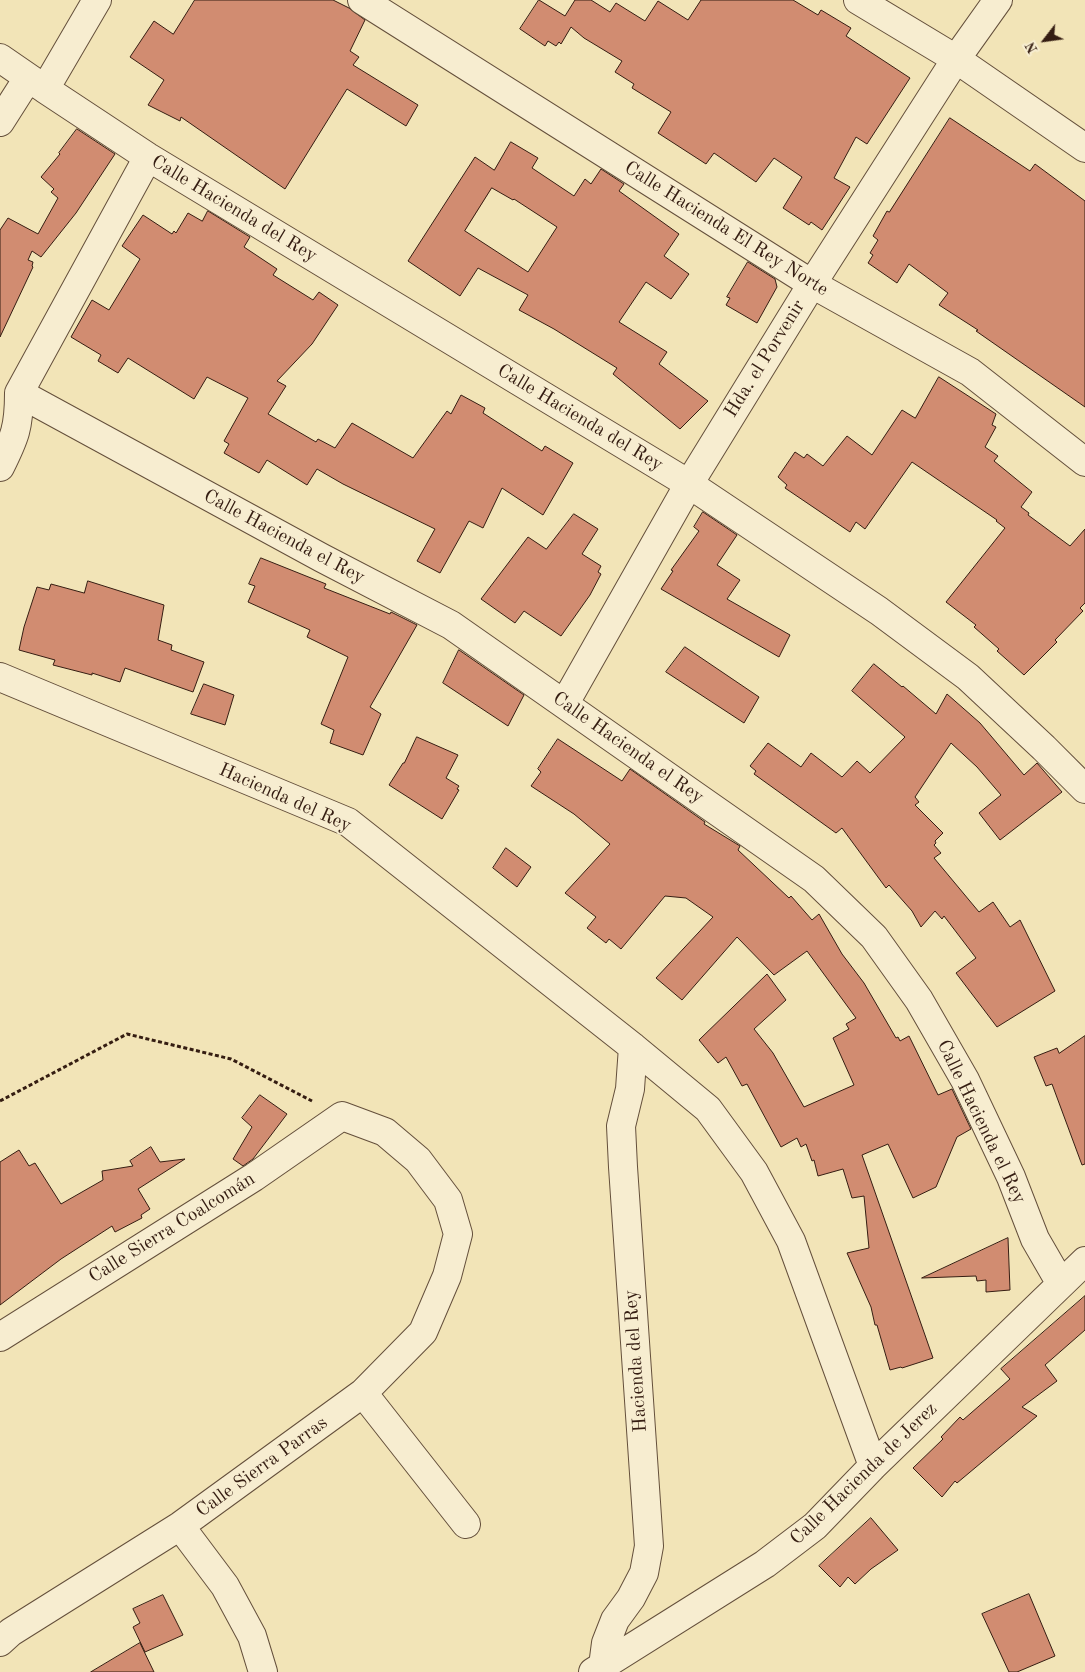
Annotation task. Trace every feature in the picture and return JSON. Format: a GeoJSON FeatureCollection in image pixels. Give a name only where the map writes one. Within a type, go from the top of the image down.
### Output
{"type":"FeatureCollection","features":[{"type":"Feature","properties":{"kind":"street"},"geometry":{"type":"LineString","coordinates":[[0,122],[36,84],[97,0]]}},
{"type":"Feature","properties":{"kind":"street","name":"Calle Hacienda El Rey Norte"},"geometry":{"type":"LineString","coordinates":[[362,0],[812,284],[970,372],[1085,462]]}},
{"type":"Feature","properties":{"kind":"street"},"geometry":{"type":"LineString","coordinates":[[858,0],[956,59],[1085,148]]}},
{"type":"Feature","properties":{"kind":"street","name":"Hda. el Porvenir"},"geometry":{"type":"LineString","coordinates":[[565,703],[688,484],[812,284],[956,59],[998,0]]}},
{"type":"Feature","properties":{"kind":"street","name":"Calle Hacienda del Rey"},"geometry":{"type":"LineString","coordinates":[[0,58],[36,84],[148,157],[688,484],[879,612],[968,677],[1044,748],[1085,790]]}},
{"type":"Feature","properties":{"kind":"street"},"geometry":{"type":"LineString","coordinates":[[0,467],[14,441],[19,418],[19,393],[148,157]]}},
{"type":"Feature","properties":{"kind":"street","name":"Calle Hacienda el Rey"},"geometry":{"type":"LineString","coordinates":[[19,393],[322,558],[451,625],[814,879],[874,938],[919,1000],[965,1080],[1011,1177],[1035,1239],[1061,1284]]}},
{"type":"Feature","properties":{"kind":"street","name":"Hacienda del Rey"},"geometry":{"type":"LineString","coordinates":[[0,677],[348,822],[633,1047],[708,1109],[754,1172],[791,1242],[873,1466]]}},
{"type":"Feature","properties":{"kind":"street","name":"Hacienda del Rey"},"geometry":{"type":"LineString","coordinates":[[598,1669],[615,1620],[632,1598],[644,1573],[648,1546],[621,1126],[630,1089],[633,1047]]}},
{"type":"Feature","properties":{"kind":"street","name":"Calle Sierra Parras"},"geometry":{"type":"LineString","coordinates":[[0,1642],[11,1632],[180,1526],[364,1393],[422,1332],[447,1276],[458,1234],[448,1200],[418,1160],[385,1132],[342,1116]]}},
{"type":"Feature","properties":{"kind":"street","name":"Calle Sierra Coalcomán"},"geometry":{"type":"LineString","coordinates":[[0,1337],[254,1177],[342,1116]]}},
{"type":"Feature","properties":{"kind":"street","name":"Calle Hacienda de Jerez"},"geometry":{"type":"LineString","coordinates":[[598,1669],[765,1564],[815,1526],[873,1466],[1085,1261]]}},
{"type":"Feature","properties":{"kind":"street"},"geometry":{"type":"LineString","coordinates":[[364,1393],[466,1524]]}},
{"type":"Feature","properties":{"kind":"street"},"geometry":{"type":"LineString","coordinates":[[180,1526],[225,1586],[252,1636],[263,1672]]}},
{"type":"Feature","properties":{"kind":"path"},"geometry":{"type":"LineString","coordinates":[[0,1101],[127,1034],[231,1059],[342,1116]]}},
{"type":"Feature","properties":{"kind":"building"},"geometry":{"type":"Polygon","coordinates":[[[195,0],[333,0],[349,8],[365,20],[350,51],[359,57],[353,65],[418,105],[406,126],[347,89],[285,189],[181,117],[180,121],[148,105],[164,80],[130,57],[154,21],[173,34],[195,0]]]}},
{"type":"Feature","properties":{"kind":"building"},"geometry":{"type":"Polygon","coordinates":[[[539,0],[565,16],[575,0],[591,0],[610,12],[616,3],[645,21],[658,1],[688,20],[701,0],[793,0],[818,15],[821,10],[851,28],[846,36],[910,78],[867,144],[856,137],[834,178],[850,187],[822,230],[811,222],[809,225],[783,208],[802,177],[774,158],[756,182],[714,153],[706,164],[658,133],[671,112],[632,88],[634,84],[615,72],[622,61],[584,38],[571,27],[561,44],[559,42],[556,46],[548,41],[545,46],[520,29],[539,0]]]}},
{"type":"Feature","properties":{"kind":"building"},"geometry":{"type":"Polygon","coordinates":[[[950,118],[1030,171],[1035,164],[1085,201],[1085,407],[976,331],[978,330],[939,305],[948,293],[909,264],[897,283],[868,263],[873,255],[870,253],[878,240],[873,236],[887,211],[889,212],[950,118]]]}},
{"type":"Feature","properties":{"kind":"building"},"geometry":{"type":"Polygon","coordinates":[[[77,129],[115,154],[76,213],[41,257],[32,251],[28,260],[33,262],[33,267],[0,337],[0,230],[8,218],[38,234],[58,198],[51,192],[54,189],[41,177],[77,129]]]}},
{"type":"Feature","properties":{"kind":"building"},"geometry":{"type":"Polygon","coordinates":[[[511,142],[538,158],[532,168],[574,196],[585,179],[591,184],[601,169],[624,184],[619,191],[679,234],[664,256],[689,274],[671,299],[646,282],[619,322],[667,352],[659,364],[708,401],[680,429],[613,374],[617,368],[519,310],[528,295],[478,268],[460,296],[408,261],[475,157],[494,170],[511,142]],[[492,188],[465,231],[528,272],[557,227],[492,188]]]}},
{"type":"Feature","properties":{"kind":"building"},"geometry":{"type":"Polygon","coordinates":[[[208,211],[250,237],[244,247],[277,269],[273,275],[313,300],[319,292],[338,305],[312,344],[277,381],[286,386],[268,414],[316,442],[318,439],[335,448],[352,423],[413,458],[447,411],[451,414],[461,395],[485,408],[483,413],[542,451],[545,446],[573,463],[543,515],[502,488],[483,528],[469,521],[440,573],[417,561],[435,529],[343,484],[317,469],[307,485],[267,460],[259,473],[224,453],[229,444],[224,441],[248,398],[207,377],[194,399],[128,358],[118,373],[98,361],[101,355],[71,337],[92,300],[109,310],[140,259],[122,246],[143,215],[172,234],[174,231],[176,233],[188,213],[202,221],[208,211]]]}},
{"type":"Feature","properties":{"kind":"building"},"geometry":{"type":"Polygon","coordinates":[[[748,262],[775,279],[777,287],[757,323],[726,305],[730,298],[727,297],[748,262]]]}},
{"type":"Feature","properties":{"kind":"building"},"geometry":{"type":"Polygon","coordinates":[[[939,377],[996,414],[992,425],[996,427],[985,447],[998,456],[994,461],[1032,492],[1021,507],[1029,513],[1028,515],[1070,546],[1085,529],[1085,603],[1080,608],[1083,611],[1055,640],[1057,642],[1024,675],[997,651],[999,649],[974,627],[976,625],[946,602],[1005,528],[997,520],[912,462],[865,529],[856,522],[850,532],[785,488],[787,485],[778,477],[795,452],[804,458],[807,454],[823,466],[847,436],[872,455],[902,410],[915,418],[939,377]]]}},
{"type":"Feature","properties":{"kind":"building"},"geometry":{"type":"Polygon","coordinates":[[[703,512],[737,535],[717,565],[740,580],[727,599],[790,635],[779,657],[661,589],[673,571],[671,570],[699,531],[694,527],[703,512]]]}},
{"type":"Feature","properties":{"kind":"building"},"geometry":{"type":"Polygon","coordinates":[[[574,514],[598,529],[582,554],[601,566],[598,572],[601,574],[590,595],[561,636],[524,611],[515,623],[481,599],[528,537],[546,549],[574,514]]]}},
{"type":"Feature","properties":{"kind":"building"},"geometry":{"type":"Polygon","coordinates":[[[261,558],[326,584],[324,588],[390,614],[391,612],[417,625],[370,707],[381,714],[363,755],[330,743],[334,730],[321,724],[348,657],[307,637],[310,630],[248,602],[255,586],[249,584],[261,558]]]}},
{"type":"Feature","properties":{"kind":"building"},"geometry":{"type":"Polygon","coordinates":[[[88,581],[164,605],[158,640],[172,645],[171,650],[204,662],[193,692],[125,668],[120,682],[92,673],[92,675],[53,665],[55,660],[19,650],[24,627],[37,587],[49,590],[51,584],[84,593],[88,581]]]}},
{"type":"Feature","properties":{"kind":"building"},"geometry":{"type":"Polygon","coordinates":[[[685,647],[759,697],[744,723],[666,672],[685,647]]]}},
{"type":"Feature","properties":{"kind":"building"},"geometry":{"type":"Polygon","coordinates":[[[459,650],[524,695],[508,726],[443,683],[459,650]]]}},
{"type":"Feature","properties":{"kind":"building"},"geometry":{"type":"Polygon","coordinates":[[[874,664],[936,714],[947,694],[980,723],[1024,775],[1037,763],[1062,792],[1000,840],[979,813],[1001,795],[977,767],[951,743],[915,797],[919,802],[915,805],[943,833],[935,841],[934,845],[941,853],[934,858],[979,912],[993,902],[1010,927],[1020,920],[1055,991],[997,1027],[956,973],[976,958],[944,916],[942,919],[935,911],[921,927],[912,911],[889,885],[886,888],[842,828],[836,833],[754,774],[756,771],[750,766],[768,743],[801,767],[811,753],[842,777],[857,761],[870,773],[905,737],[852,691],[874,664]]]}},
{"type":"Feature","properties":{"kind":"building"},"geometry":{"type":"Polygon","coordinates":[[[204,684],[234,695],[225,725],[191,714],[204,684]]]}},
{"type":"Feature","properties":{"kind":"building"},"geometry":{"type":"Polygon","coordinates":[[[417,737],[458,755],[446,778],[459,786],[457,789],[459,790],[442,819],[389,785],[404,763],[417,737]]]}},
{"type":"Feature","properties":{"kind":"building"},"geometry":{"type":"Polygon","coordinates":[[[558,739],[622,781],[630,769],[705,822],[704,824],[740,846],[738,850],[789,898],[791,896],[812,920],[819,914],[842,954],[864,983],[896,1038],[898,1037],[900,1041],[909,1036],[938,1095],[952,1089],[971,1129],[957,1137],[936,1187],[913,1198],[888,1144],[862,1155],[933,1358],[890,1370],[871,1307],[847,1253],[869,1248],[864,1196],[852,1198],[843,1169],[818,1176],[814,1160],[812,1161],[806,1144],[801,1147],[797,1138],[781,1147],[747,1084],[742,1086],[726,1057],[718,1063],[699,1040],[767,974],[786,1000],[754,1029],[773,1053],[804,1107],[854,1085],[833,1038],[849,1029],[846,1024],[856,1018],[807,951],[774,975],[737,937],[682,1000],[656,978],[713,917],[686,898],[665,896],[621,949],[609,939],[606,943],[587,928],[596,917],[565,893],[610,844],[574,814],[531,786],[541,772],[538,769],[558,739]]]}},
{"type":"Feature","properties":{"kind":"building"},"geometry":{"type":"Polygon","coordinates":[[[506,848],[531,867],[517,887],[493,868],[506,848]]]}},
{"type":"Feature","properties":{"kind":"building"},"geometry":{"type":"Polygon","coordinates":[[[1085,1036],[1085,1164],[1082,1165],[1052,1084],[1046,1086],[1034,1057],[1057,1048],[1059,1053],[1085,1036]]]}},
{"type":"Feature","properties":{"kind":"building"},"geometry":{"type":"Polygon","coordinates":[[[260,1095],[287,1114],[253,1159],[243,1166],[233,1159],[252,1127],[242,1118],[260,1095]]]}},
{"type":"Feature","properties":{"kind":"building"},"geometry":{"type":"Polygon","coordinates":[[[151,1147],[160,1162],[185,1159],[138,1189],[150,1209],[141,1215],[142,1218],[115,1232],[112,1226],[61,1259],[0,1305],[0,1162],[19,1150],[29,1166],[35,1163],[61,1204],[103,1180],[102,1171],[133,1166],[130,1161],[151,1147]]]}},
{"type":"Feature","properties":{"kind":"building"},"geometry":{"type":"Polygon","coordinates":[[[1008,1238],[1010,1290],[986,1292],[986,1280],[977,1281],[976,1276],[922,1278],[1008,1238]]]}},
{"type":"Feature","properties":{"kind":"building"},"geometry":{"type":"Polygon","coordinates":[[[1085,1296],[1085,1330],[1045,1365],[1057,1381],[1022,1407],[1037,1416],[957,1483],[955,1481],[942,1497],[913,1468],[943,1439],[941,1437],[960,1417],[963,1420],[1010,1379],[1001,1369],[1085,1296]]]}},
{"type":"Feature","properties":{"kind":"building"},"geometry":{"type":"Polygon","coordinates":[[[871,1518],[898,1550],[871,1569],[855,1584],[848,1577],[840,1587],[819,1566],[871,1518]]]}},
{"type":"Feature","properties":{"kind":"building"},"geometry":{"type":"Polygon","coordinates":[[[1029,1594],[1055,1656],[1017,1672],[1009,1672],[982,1614],[1029,1594]]]}},
{"type":"Feature","properties":{"kind":"building"},"geometry":{"type":"Polygon","coordinates":[[[163,1595],[183,1635],[145,1652],[133,1627],[140,1623],[133,1609],[163,1595]]]}},
{"type":"Feature","properties":{"kind":"building"},"geometry":{"type":"Polygon","coordinates":[[[140,1643],[154,1672],[91,1672],[140,1643]]]}}]}
